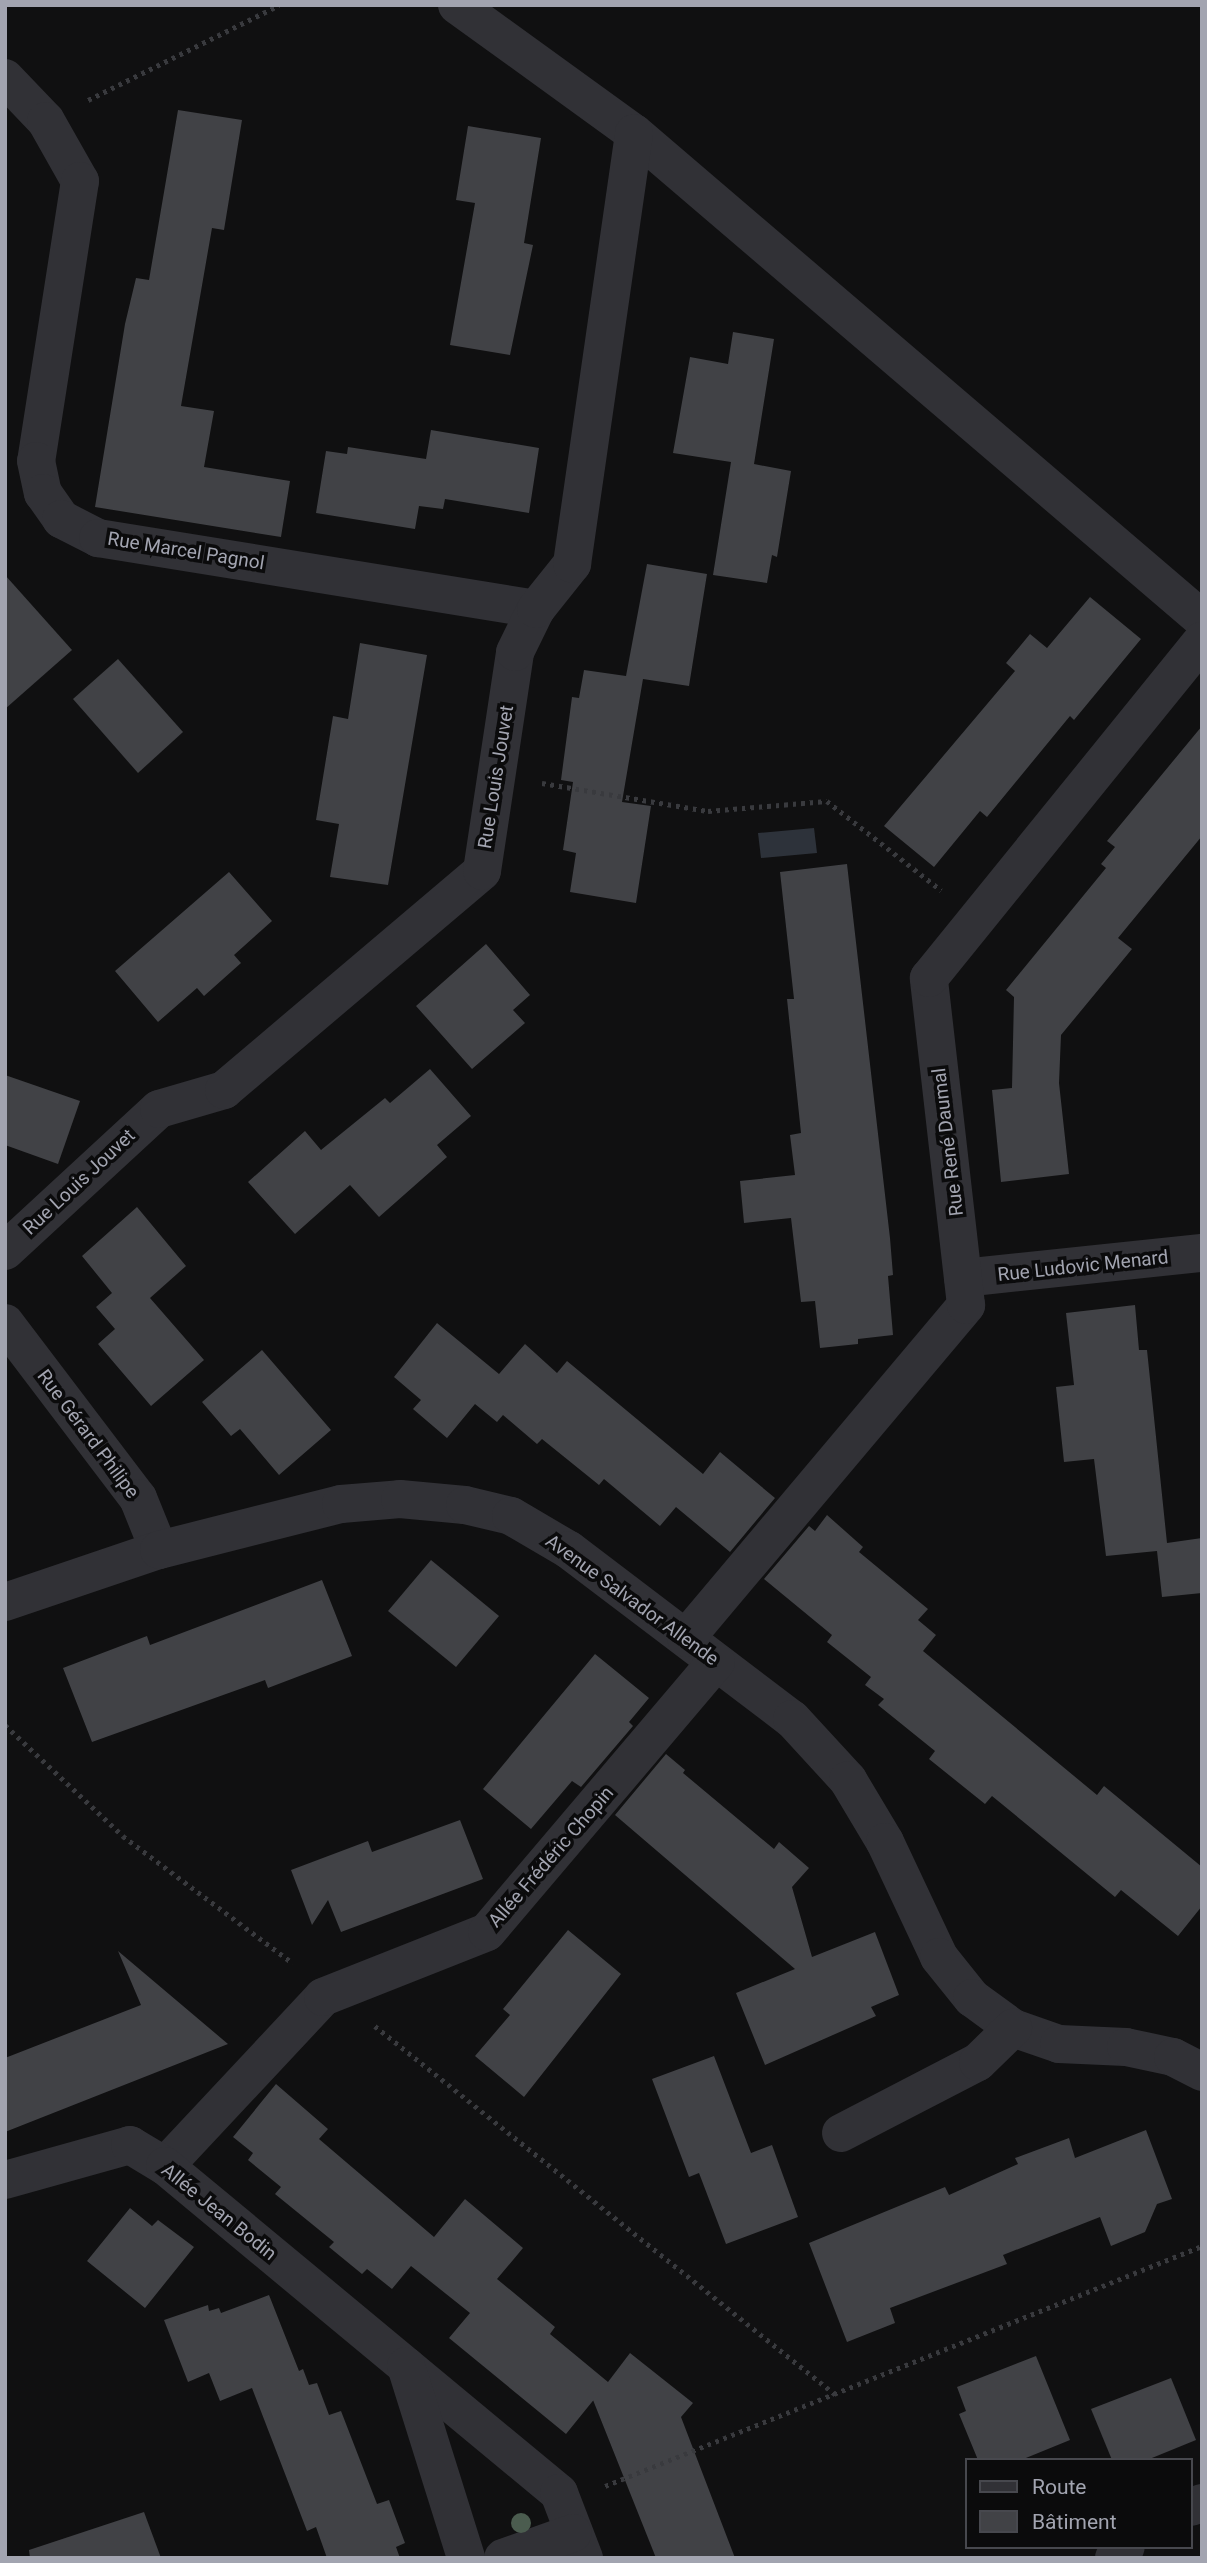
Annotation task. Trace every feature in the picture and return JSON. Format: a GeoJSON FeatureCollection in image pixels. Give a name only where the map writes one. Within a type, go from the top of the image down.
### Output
{"type":"FeatureCollection","features":[{"type":"Feature","properties":{"kind":"street"},"geometry":{"type":"LineString","coordinates":[[457,5],[634,133],[1202,619]]}},
{"type":"Feature","properties":{"kind":"street","name":"Rue Marcel Pagnol"},"geometry":{"type":"LineString","coordinates":[[5,78],[46,121],[80,181],[36,461],[43,493],[61,519],[98,538],[536,609]]}},
{"type":"Feature","properties":{"kind":"street","name":"Rue Louis Jouvet"},"geometry":{"type":"LineString","coordinates":[[5,1251],[159,1109],[225,1090],[482,871],[515,652],[536,609],[572,564],[634,133]]}},
{"type":"Feature","properties":{"kind":"street","name":"Rue René Daumal"},"geometry":{"type":"LineString","coordinates":[[686,1638],[966,1305],[929,978],[1202,641]]}},
{"type":"Feature","properties":{"kind":"street","name":"Rue Ludovic Menard"},"geometry":{"type":"LineString","coordinates":[[963,1278],[1202,1254]]}},
{"type":"Feature","properties":{"kind":"street","name":"Rue Gérard Philipe"},"geometry":{"type":"LineString","coordinates":[[5,1323],[138,1498],[159,1550]]}},
{"type":"Feature","properties":{"kind":"street","name":"Avenue Salvador Allende"},"geometry":{"type":"LineString","coordinates":[[5,1602],[159,1550],[341,1504],[400,1499],[465,1505],[511,1516],[569,1550],[792,1719],[848,1780],[885,1842],[939,1956],[972,1998],[1013,2028],[1059,2044],[1126,2047],[1173,2057],[1202,2072]]}},
{"type":"Feature","properties":{"kind":"street","name":"Allée Frédéric Chopin"},"geometry":{"type":"LineString","coordinates":[[165,2166],[323,1997],[487,1932],[716,1662]]}},
{"type":"Feature","properties":{"kind":"street"},"geometry":{"type":"LineString","coordinates":[[841,2133],[978,2062],[1013,2028]]}},
{"type":"Feature","properties":{"kind":"street","name":"Allée Jean Bodin"},"geometry":{"type":"LineString","coordinates":[[5,2180],[130,2145],[165,2166],[559,2493],[573,2531]]}},
{"type":"Feature","properties":{"kind":"street"},"geometry":{"type":"LineString","coordinates":[[406,2366],[466,2558]]}},
{"type":"Feature","properties":{"kind":"street"},"geometry":{"type":"LineString","coordinates":[[503,2558],[573,2531]]}},
{"type":"Feature","properties":{"kind":"path"},"geometry":{"type":"LineString","coordinates":[[46,121],[279,5]]}},
{"type":"Feature","properties":{"kind":"path"},"geometry":{"type":"LineString","coordinates":[[496,775],[708,811],[827,801],[978,918]]}},
{"type":"Feature","properties":{"kind":"path"},"geometry":{"type":"LineString","coordinates":[[5,1725],[123,1836],[333,1993],[836,2395]]}},
{"type":"Feature","properties":{"kind":"path"},"geometry":{"type":"LineString","coordinates":[[573,2531],[836,2395],[1202,2246]]}},
{"type":"Feature","properties":{"kind":"shaded area"},"geometry":{"type":"Polygon","coordinates":[[[814,828],[817,853],[761,858],[758,833],[814,828]]]}},
{"type":"Feature","properties":{"kind":"building"},"geometry":{"type":"Polygon","coordinates":[[[178,110],[242,120],[224,230],[212,228],[181,406],[214,411],[204,467],[290,481],[281,537],[95,507],[125,324],[136,278],[149,280],[178,110]]]}},
{"type":"Feature","properties":{"kind":"building"},"geometry":{"type":"Polygon","coordinates":[[[468,126],[541,138],[524,243],[533,245],[510,355],[450,345],[475,203],[456,200],[468,126]]]}},
{"type":"Feature","properties":{"kind":"building"},"geometry":{"type":"Polygon","coordinates":[[[733,332],[774,339],[754,464],[791,471],[777,557],[772,555],[767,583],[713,575],[731,462],[673,453],[690,357],[728,364],[733,332]]]}},
{"type":"Feature","properties":{"kind":"building"},"geometry":{"type":"Polygon","coordinates":[[[431,430],[539,448],[529,513],[445,499],[443,509],[419,506],[415,529],[316,513],[326,451],[347,454],[348,447],[426,459],[431,430]]]}},
{"type":"Feature","properties":{"kind":"building"},"geometry":{"type":"Polygon","coordinates":[[[647,564],[707,574],[689,686],[643,679],[622,802],[651,806],[636,903],[570,892],[576,853],[563,850],[573,782],[561,780],[572,697],[579,698],[584,670],[626,676],[647,564]]]}},
{"type":"Feature","properties":{"kind":"building"},"geometry":{"type":"Polygon","coordinates":[[[5,575],[72,650],[5,709],[5,575]]]}},
{"type":"Feature","properties":{"kind":"building"},"geometry":{"type":"Polygon","coordinates":[[[1090,597],[1141,639],[1074,720],[1070,716],[987,817],[980,811],[934,867],[884,826],[1015,671],[1006,663],[1030,634],[1047,648],[1090,597]]]}},
{"type":"Feature","properties":{"kind":"building"},"geometry":{"type":"Polygon","coordinates":[[[360,643],[427,655],[388,885],[330,877],[339,824],[316,820],[333,716],[348,719],[360,643]]]}},
{"type":"Feature","properties":{"kind":"building"},"geometry":{"type":"Polygon","coordinates":[[[118,659],[183,732],[138,773],[73,699],[118,659]]]}},
{"type":"Feature","properties":{"kind":"building"},"geometry":{"type":"Polygon","coordinates":[[[1202,726],[1202,836],[1118,938],[1132,949],[1061,1035],[1059,1083],[1069,1174],[1001,1182],[992,1090],[1012,1088],[1014,997],[1006,990],[1106,868],[1101,864],[1115,847],[1107,841],[1202,726]]]}},
{"type":"Feature","properties":{"kind":"building"},"geometry":{"type":"Polygon","coordinates":[[[847,864],[890,1238],[893,1275],[888,1276],[893,1335],[858,1339],[858,1344],[820,1348],[815,1301],[801,1302],[791,1218],[744,1223],[740,1181],[795,1175],[790,1135],[801,1133],[787,999],[794,999],[780,872],[847,864]]]}},
{"type":"Feature","properties":{"kind":"building"},"geometry":{"type":"Polygon","coordinates":[[[229,872],[272,921],[234,955],[241,963],[204,996],[197,988],[158,1022],[115,971],[229,872]]]}},
{"type":"Feature","properties":{"kind":"building"},"geometry":{"type":"Polygon","coordinates":[[[486,944],[530,995],[513,1010],[525,1023],[472,1069],[416,1006],[486,944]]]}},
{"type":"Feature","properties":{"kind":"building"},"geometry":{"type":"Polygon","coordinates":[[[430,1069],[471,1116],[437,1145],[447,1157],[379,1217],[350,1185],[295,1234],[248,1182],[305,1131],[321,1150],[385,1098],[390,1103],[430,1069]]]}},
{"type":"Feature","properties":{"kind":"building"},"geometry":{"type":"Polygon","coordinates":[[[5,1075],[80,1101],[58,1164],[5,1145],[5,1075]]]}},
{"type":"Feature","properties":{"kind":"building"},"geometry":{"type":"Polygon","coordinates":[[[137,1207],[186,1266],[150,1298],[204,1360],[151,1406],[98,1344],[115,1329],[96,1307],[112,1293],[82,1256],[137,1207]]]}},
{"type":"Feature","properties":{"kind":"building"},"geometry":{"type":"Polygon","coordinates":[[[1135,1305],[1139,1350],[1147,1350],[1167,1543],[1202,1538],[1202,1593],[1162,1597],[1157,1551],[1106,1556],[1094,1459],[1064,1462],[1056,1387],[1074,1385],[1066,1313],[1135,1305]]]}},
{"type":"Feature","properties":{"kind":"building"},"geometry":{"type":"Polygon","coordinates":[[[437,1323],[499,1374],[525,1344],[557,1373],[567,1361],[703,1474],[720,1452],[775,1498],[730,1552],[676,1507],[660,1526],[604,1479],[599,1485],[542,1439],[537,1444],[503,1415],[497,1422],[475,1404],[447,1438],[413,1409],[421,1400],[394,1377],[437,1323]]]}},
{"type":"Feature","properties":{"kind":"building"},"geometry":{"type":"Polygon","coordinates":[[[262,1350],[331,1430],[279,1475],[240,1429],[231,1436],[202,1402],[262,1350]]]}},
{"type":"Feature","properties":{"kind":"building"},"geometry":{"type":"Polygon","coordinates":[[[827,1515],[863,1547],[859,1552],[928,1609],[918,1620],[936,1635],[923,1651],[1097,1795],[1104,1786],[1202,1867],[1202,1906],[1178,1936],[1121,1890],[1115,1897],[992,1796],[985,1804],[929,1759],[935,1751],[878,1705],[884,1699],[865,1685],[871,1677],[827,1642],[832,1635],[764,1579],[809,1526],[815,1531],[827,1515]]]}},
{"type":"Feature","properties":{"kind":"building"},"geometry":{"type":"Polygon","coordinates":[[[431,1560],[499,1616],[456,1667],[388,1611],[431,1560]]]}},
{"type":"Feature","properties":{"kind":"building"},"geometry":{"type":"Polygon","coordinates":[[[322,1580],[352,1656],[268,1688],[265,1680],[92,1742],[63,1668],[147,1636],[150,1645],[322,1580]]]}},
{"type":"Feature","properties":{"kind":"building"},"geometry":{"type":"Polygon","coordinates":[[[595,1654],[649,1698],[629,1722],[633,1726],[581,1787],[572,1781],[531,1829],[483,1789],[595,1654]]]}},
{"type":"Feature","properties":{"kind":"building"},"geometry":{"type":"Polygon","coordinates":[[[666,1754],[685,1770],[683,1773],[774,1849],[779,1842],[809,1868],[792,1887],[812,1957],[875,1932],[899,1995],[871,2007],[876,2016],[765,2065],[736,1993],[795,1969],[615,1815],[666,1754]]]}},
{"type":"Feature","properties":{"kind":"building"},"geometry":{"type":"Polygon","coordinates":[[[460,1820],[483,1879],[341,1932],[328,1900],[312,1925],[291,1870],[368,1841],[372,1852],[460,1820]]]}},
{"type":"Feature","properties":{"kind":"building"},"geometry":{"type":"Polygon","coordinates":[[[568,1930],[621,1974],[524,2097],[475,2056],[510,2015],[503,2009],[568,1930]]]}},
{"type":"Feature","properties":{"kind":"building"},"geometry":{"type":"Polygon","coordinates":[[[118,1951],[228,2044],[5,2132],[5,2058],[141,2005],[118,1951]]]}},
{"type":"Feature","properties":{"kind":"building"},"geometry":{"type":"Polygon","coordinates":[[[714,2056],[751,2153],[772,2145],[798,2217],[726,2244],[699,2173],[689,2177],[652,2079],[714,2056]]]}},
{"type":"Feature","properties":{"kind":"building"},"geometry":{"type":"Polygon","coordinates":[[[276,2084],[328,2129],[319,2139],[434,2237],[465,2199],[523,2248],[497,2279],[555,2327],[550,2334],[608,2382],[630,2353],[693,2403],[681,2417],[735,2558],[656,2558],[593,2400],[566,2434],[449,2338],[470,2313],[411,2266],[392,2289],[367,2269],[362,2274],[329,2247],[334,2242],[275,2194],[281,2187],[248,2160],[253,2153],[233,2137],[276,2084]]]}},
{"type":"Feature","properties":{"kind":"building"},"geometry":{"type":"Polygon","coordinates":[[[1146,2130],[1172,2199],[1157,2204],[1145,2232],[1111,2246],[1100,2217],[1003,2255],[1007,2264],[890,2308],[895,2323],[847,2342],[809,2243],[945,2187],[949,2195],[1018,2164],[1015,2158],[1069,2138],[1075,2158],[1146,2130]]]}},
{"type":"Feature","properties":{"kind":"building"},"geometry":{"type":"Polygon","coordinates":[[[130,2208],[152,2226],[158,2220],[194,2247],[145,2308],[87,2261],[130,2208]]]}},
{"type":"Feature","properties":{"kind":"building"},"geometry":{"type":"Polygon","coordinates":[[[269,2295],[299,2371],[303,2369],[309,2385],[317,2383],[329,2415],[341,2411],[377,2504],[389,2500],[405,2543],[396,2547],[400,2558],[327,2558],[316,2527],[307,2531],[252,2388],[220,2401],[209,2373],[188,2382],[164,2320],[208,2305],[209,2311],[219,2308],[221,2313],[269,2295]]]}},
{"type":"Feature","properties":{"kind":"building"},"geometry":{"type":"Polygon","coordinates":[[[1036,2356],[1070,2440],[1026,2458],[977,2458],[959,2414],[966,2411],[957,2387],[1036,2356]]]}},
{"type":"Feature","properties":{"kind":"building"},"geometry":{"type":"Polygon","coordinates":[[[1171,2378],[1196,2440],[1152,2458],[1111,2458],[1091,2409],[1171,2378]]]}},
{"type":"Feature","properties":{"kind":"building"},"geometry":{"type":"Polygon","coordinates":[[[144,2512],[161,2558],[30,2558],[29,2550],[144,2512]]]}}]}
